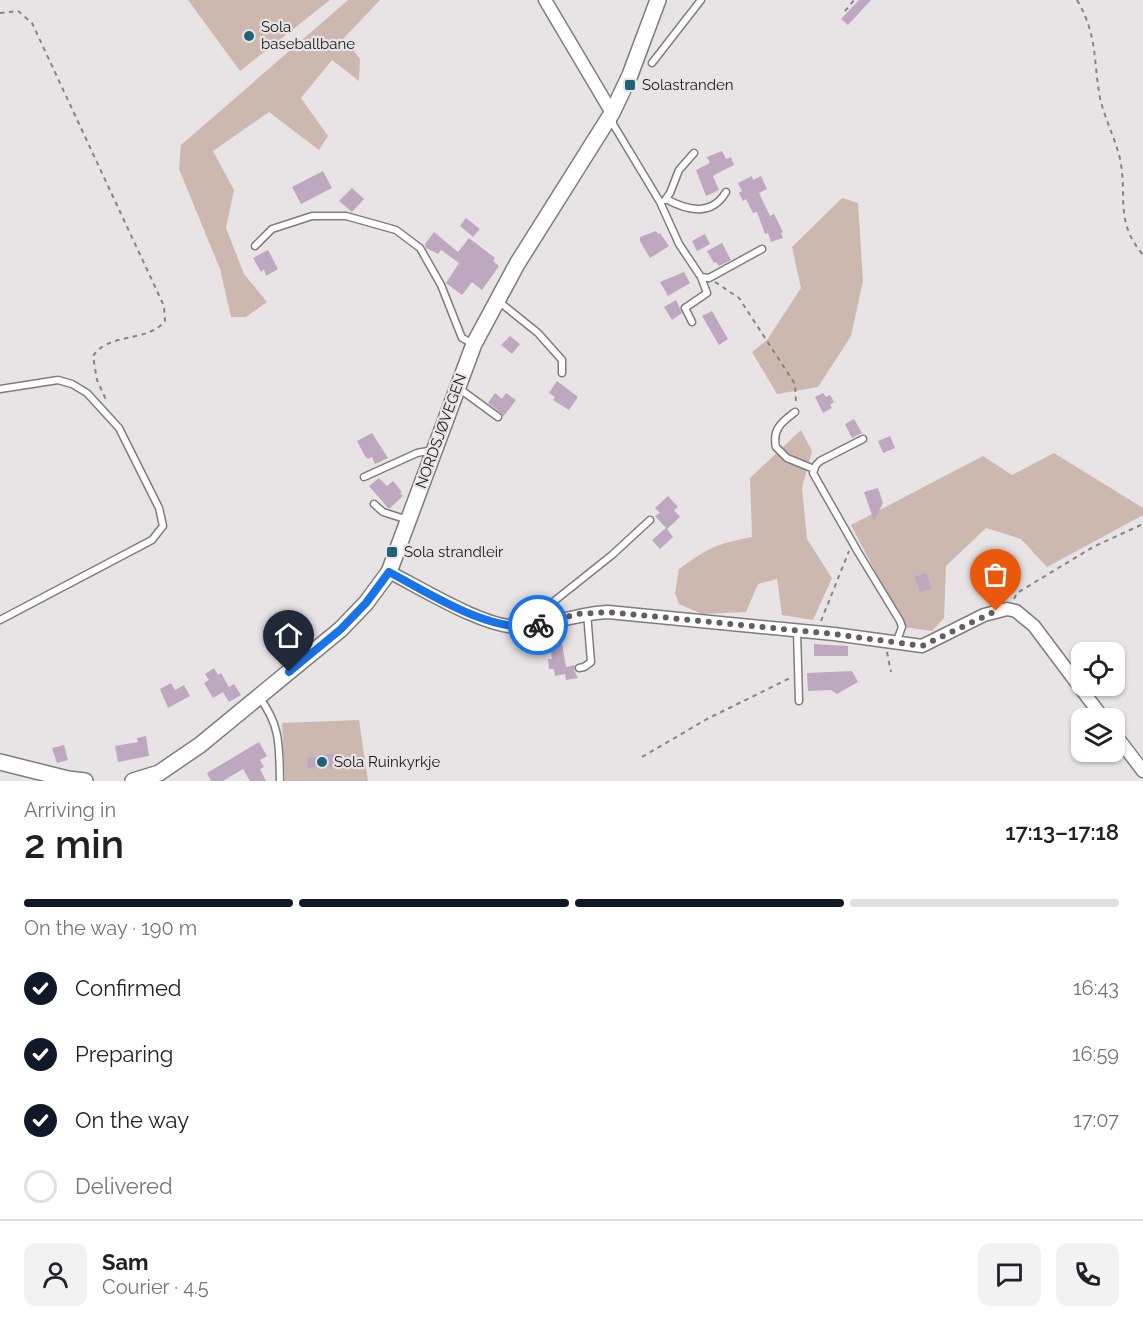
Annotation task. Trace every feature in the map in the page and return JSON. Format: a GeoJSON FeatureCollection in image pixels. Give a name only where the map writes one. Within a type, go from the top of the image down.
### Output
{"type":"FeatureCollection","features":[{"type":"Feature","properties":{"kind":"street"},"geometry":{"type":"LineString","coordinates":[[544,0],[612,113]]}},
{"type":"Feature","properties":{"kind":"street","name":"NORDSJØVEGEN"},"geometry":{"type":"LineString","coordinates":[[142,780],[175,764],[341,629],[366,603],[389,572],[474,344],[496,299],[612,113],[630,75],[658,0]]}},
{"type":"Feature","properties":{"kind":"street"},"geometry":{"type":"LineString","coordinates":[[389,572],[490,622],[518,628],[587,613],[630,613],[797,630],[922,646],[984,615],[1008,609],[1025,616],[1034,626],[1096,708]]}},
{"type":"Feature","properties":{"kind":"street"},"geometry":{"type":"LineString","coordinates":[[1125,747],[1143,771]]}},
{"type":"Feature","properties":{"kind":"street"},"geometry":{"type":"LineString","coordinates":[[0,762],[85,781]]}},
{"type":"Feature","properties":{"kind":"lane"},"geometry":{"type":"LineString","coordinates":[[652,63],[701,0]]}},
{"type":"Feature","properties":{"kind":"lane"},"geometry":{"type":"LineString","coordinates":[[612,113],[613,124],[663,201],[679,244],[701,277],[707,292],[685,308],[692,322]]}},
{"type":"Feature","properties":{"kind":"lane"},"geometry":{"type":"LineString","coordinates":[[663,201],[679,170],[694,153]]}},
{"type":"Feature","properties":{"kind":"lane"},"geometry":{"type":"LineString","coordinates":[[663,201],[686,208],[707,209],[721,202],[726,192]]}},
{"type":"Feature","properties":{"kind":"lane"},"geometry":{"type":"LineString","coordinates":[[255,246],[272,229],[312,216],[346,216],[396,230],[420,248],[441,285],[462,338],[474,344]]}},
{"type":"Feature","properties":{"kind":"lane"},"geometry":{"type":"LineString","coordinates":[[701,277],[709,278],[762,249]]}},
{"type":"Feature","properties":{"kind":"lane"},"geometry":{"type":"LineString","coordinates":[[496,299],[538,333],[562,360],[562,373]]}},
{"type":"Feature","properties":{"kind":"lane"},"geometry":{"type":"LineString","coordinates":[[0,389],[58,380],[72,384],[87,393],[120,428],[159,508],[163,522],[161,532],[152,540],[0,620]]}},
{"type":"Feature","properties":{"kind":"lane"},"geometry":{"type":"LineString","coordinates":[[457,387],[498,417]]}},
{"type":"Feature","properties":{"kind":"lane"},"geometry":{"type":"LineString","coordinates":[[795,412],[779,424],[776,431],[776,447],[788,458],[814,469]]}},
{"type":"Feature","properties":{"kind":"lane"},"geometry":{"type":"LineString","coordinates":[[863,439],[820,461],[814,469],[816,480],[900,621],[902,627],[896,643]]}},
{"type":"Feature","properties":{"kind":"lane"},"geometry":{"type":"LineString","coordinates":[[364,477],[417,453],[434,450]]}},
{"type":"Feature","properties":{"kind":"lane"},"geometry":{"type":"LineString","coordinates":[[374,504],[383,512],[409,520]]}},
{"type":"Feature","properties":{"kind":"lane"},"geometry":{"type":"LineString","coordinates":[[547,623],[547,614],[553,602],[612,555],[650,520]]}},
{"type":"Feature","properties":{"kind":"lane"},"geometry":{"type":"LineString","coordinates":[[579,668],[591,662],[587,613]]}},
{"type":"Feature","properties":{"kind":"lane"},"geometry":{"type":"LineString","coordinates":[[797,630],[799,701]]}},
{"type":"Feature","properties":{"kind":"lane"},"geometry":{"type":"LineString","coordinates":[[259,696],[269,710],[278,730],[280,781]]}},
{"type":"Feature","properties":{"kind":"path"},"geometry":{"type":"LineString","coordinates":[[845,11],[854,0]]}},
{"type":"Feature","properties":{"kind":"path"},"geometry":{"type":"LineString","coordinates":[[1077,0],[1093,37],[1101,98],[1120,160],[1123,215],[1131,240],[1143,255]]}},
{"type":"Feature","properties":{"kind":"path"},"geometry":{"type":"LineString","coordinates":[[0,13],[18,11],[32,23],[164,306],[165,321],[161,327],[106,345],[93,356],[97,380],[110,409]]}},
{"type":"Feature","properties":{"kind":"path"},"geometry":{"type":"LineString","coordinates":[[709,278],[740,298],[795,384],[797,398],[795,412]]}},
{"type":"Feature","properties":{"kind":"path"},"geometry":{"type":"LineString","coordinates":[[1008,609],[1017,593],[1093,548],[1143,524]]}},
{"type":"Feature","properties":{"kind":"path"},"geometry":{"type":"LineString","coordinates":[[823,619],[852,543]]}},
{"type":"Feature","properties":{"kind":"path"},"geometry":{"type":"LineString","coordinates":[[882,641],[888,653],[891,672]]}},
{"type":"Feature","properties":{"kind":"path"},"geometry":{"type":"LineString","coordinates":[[642,757],[707,719],[798,674]]}},
{"type":"Feature","properties":{"kind":"shaded area","name":"Sola baseballbane"},"geometry":{"type":"Polygon","coordinates":[[[188,0],[330,0],[240,71],[188,0]]]}},
{"type":"Feature","properties":{"kind":"shaded area"},"geometry":{"type":"Polygon","coordinates":[[[348,0],[380,0],[344,38],[360,59],[359,81],[332,60],[301,98],[328,136],[319,150],[269,112],[213,151],[234,190],[226,228],[244,274],[267,302],[246,317],[231,317],[220,269],[179,169],[181,145],[348,0]]]}},
{"type":"Feature","properties":{"kind":"shaded area"},"geometry":{"type":"Polygon","coordinates":[[[842,198],[858,203],[863,281],[851,336],[818,387],[777,394],[752,352],[767,340],[801,288],[792,247],[842,198]]]}},
{"type":"Feature","properties":{"kind":"shaded area"},"geometry":{"type":"Polygon","coordinates":[[[801,430],[812,451],[802,488],[807,539],[832,578],[813,620],[782,615],[777,579],[758,584],[746,612],[702,614],[679,604],[675,593],[679,569],[713,548],[752,537],[750,478],[801,430]]]}},
{"type":"Feature","properties":{"kind":"shaded area"},"geometry":{"type":"Polygon","coordinates":[[[1054,453],[1143,508],[1143,515],[1047,567],[1021,539],[986,528],[946,566],[944,618],[932,631],[904,627],[851,525],[983,456],[1012,475],[1054,453]]]}},
{"type":"Feature","properties":{"kind":"shaded area"},"geometry":{"type":"Polygon","coordinates":[[[359,720],[368,781],[285,781],[282,723],[359,720]]]}},
{"type":"Feature","properties":{"kind":"building"},"geometry":{"type":"Polygon","coordinates":[[[859,0],[871,0],[848,25],[841,19],[859,0]]]}},
{"type":"Feature","properties":{"kind":"building"},"geometry":{"type":"Polygon","coordinates":[[[722,151],[726,159],[731,157],[734,165],[713,176],[719,190],[706,196],[696,170],[710,163],[707,157],[722,151]]]}},
{"type":"Feature","properties":{"kind":"building"},"geometry":{"type":"Polygon","coordinates":[[[323,171],[332,188],[301,204],[292,187],[323,171]]]}},
{"type":"Feature","properties":{"kind":"building"},"geometry":{"type":"Polygon","coordinates":[[[752,176],[753,180],[761,176],[767,189],[759,193],[770,216],[774,214],[783,232],[781,233],[783,238],[771,242],[768,233],[765,234],[757,212],[753,213],[746,199],[743,201],[739,193],[742,191],[738,183],[752,176]]]}},
{"type":"Feature","properties":{"kind":"building"},"geometry":{"type":"Polygon","coordinates":[[[352,188],[364,199],[352,212],[339,201],[352,188]]]}},
{"type":"Feature","properties":{"kind":"building"},"geometry":{"type":"Polygon","coordinates":[[[466,218],[480,229],[473,237],[460,226],[466,218]]]}},
{"type":"Feature","properties":{"kind":"building"},"geometry":{"type":"Polygon","coordinates":[[[656,231],[669,246],[650,258],[640,237],[656,231]]]}},
{"type":"Feature","properties":{"kind":"building"},"geometry":{"type":"Polygon","coordinates":[[[434,232],[458,252],[469,238],[495,258],[493,261],[499,266],[482,290],[472,282],[462,295],[446,283],[459,263],[441,250],[438,254],[426,248],[425,244],[434,232]]]}},
{"type":"Feature","properties":{"kind":"building"},"geometry":{"type":"Polygon","coordinates":[[[705,234],[710,244],[697,251],[692,241],[705,234]]]}},
{"type":"Feature","properties":{"kind":"building"},"geometry":{"type":"Polygon","coordinates":[[[722,243],[731,260],[719,266],[716,262],[714,263],[707,251],[722,243]]]}},
{"type":"Feature","properties":{"kind":"building"},"geometry":{"type":"Polygon","coordinates":[[[268,250],[278,269],[266,276],[264,269],[261,272],[253,258],[268,250]]]}},
{"type":"Feature","properties":{"kind":"building"},"geometry":{"type":"Polygon","coordinates":[[[684,272],[690,283],[668,296],[660,282],[684,272]]]}},
{"type":"Feature","properties":{"kind":"building"},"geometry":{"type":"Polygon","coordinates":[[[676,300],[682,313],[672,320],[664,307],[676,300]]]}},
{"type":"Feature","properties":{"kind":"building"},"geometry":{"type":"Polygon","coordinates":[[[712,311],[728,339],[719,345],[702,316],[712,311]]]}},
{"type":"Feature","properties":{"kind":"building"},"geometry":{"type":"Polygon","coordinates":[[[510,336],[520,344],[512,354],[501,345],[510,336]]]}},
{"type":"Feature","properties":{"kind":"building"},"geometry":{"type":"Polygon","coordinates":[[[557,381],[578,397],[569,410],[553,400],[555,397],[549,393],[557,381]]]}},
{"type":"Feature","properties":{"kind":"building"},"geometry":{"type":"Polygon","coordinates":[[[495,393],[502,399],[506,393],[516,400],[503,417],[488,403],[495,393]]]}},
{"type":"Feature","properties":{"kind":"building"},"geometry":{"type":"Polygon","coordinates":[[[823,393],[826,397],[830,395],[834,402],[830,405],[832,408],[823,413],[815,397],[823,393]]]}},
{"type":"Feature","properties":{"kind":"building"},"geometry":{"type":"Polygon","coordinates":[[[854,419],[862,433],[852,438],[845,424],[854,419]]]}},
{"type":"Feature","properties":{"kind":"building"},"geometry":{"type":"Polygon","coordinates":[[[372,433],[388,458],[375,464],[372,457],[368,459],[365,456],[357,441],[372,433]]]}},
{"type":"Feature","properties":{"kind":"building"},"geometry":{"type":"Polygon","coordinates":[[[890,436],[895,448],[883,453],[878,441],[890,436]]]}},
{"type":"Feature","properties":{"kind":"building"},"geometry":{"type":"Polygon","coordinates":[[[379,478],[387,486],[393,481],[402,492],[400,493],[403,496],[389,509],[369,486],[379,478]]]}},
{"type":"Feature","properties":{"kind":"building"},"geometry":{"type":"Polygon","coordinates":[[[878,488],[883,503],[874,521],[864,492],[878,488]]]}},
{"type":"Feature","properties":{"kind":"building"},"geometry":{"type":"Polygon","coordinates":[[[668,496],[678,507],[674,510],[680,517],[667,529],[673,537],[660,549],[652,540],[666,528],[655,516],[660,513],[655,508],[668,496]]]}},
{"type":"Feature","properties":{"kind":"building"},"geometry":{"type":"Polygon","coordinates":[[[987,553],[989,557],[998,558],[1002,562],[1002,567],[998,571],[978,570],[978,563],[987,553]]]}},
{"type":"Feature","properties":{"kind":"building"},"geometry":{"type":"Polygon","coordinates":[[[926,573],[932,588],[920,592],[914,577],[926,573]]]}},
{"type":"Feature","properties":{"kind":"building"},"geometry":{"type":"Polygon","coordinates":[[[562,644],[566,667],[575,665],[574,670],[578,678],[566,680],[565,674],[555,676],[554,669],[549,669],[548,659],[552,659],[550,646],[562,644]]]}},
{"type":"Feature","properties":{"kind":"building"},"geometry":{"type":"Polygon","coordinates":[[[814,644],[848,646],[848,656],[814,656],[814,644]]]}},
{"type":"Feature","properties":{"kind":"building"},"geometry":{"type":"Polygon","coordinates":[[[214,668],[218,675],[221,673],[229,687],[234,684],[241,695],[229,702],[223,692],[213,698],[204,683],[209,680],[205,674],[214,668]]]}},
{"type":"Feature","properties":{"kind":"building"},"geometry":{"type":"Polygon","coordinates":[[[852,671],[858,682],[837,694],[831,690],[808,691],[807,673],[852,671]]]}},
{"type":"Feature","properties":{"kind":"building"},"geometry":{"type":"Polygon","coordinates":[[[171,683],[175,690],[184,685],[190,696],[168,708],[160,689],[171,683]]]}},
{"type":"Feature","properties":{"kind":"building"},"geometry":{"type":"Polygon","coordinates":[[[146,736],[149,756],[118,762],[115,746],[138,742],[137,738],[146,736]]]}},
{"type":"Feature","properties":{"kind":"building"},"geometry":{"type":"Polygon","coordinates":[[[259,742],[267,756],[260,760],[264,767],[260,769],[266,781],[250,781],[243,769],[223,781],[211,781],[207,773],[259,742]]]}},
{"type":"Feature","properties":{"kind":"building"},"geometry":{"type":"Polygon","coordinates":[[[64,745],[68,760],[57,763],[52,748],[64,745]]]}},
{"type":"Feature","properties":{"kind":"building","name":"Sola Ruinkyrkje"},"geometry":{"type":"Polygon","coordinates":[[[334,753],[336,767],[308,768],[307,758],[334,753]]]}},
{"type":"Feature","properties":{"kind":"way so far"},"geometry":{"type":"LineString","coordinates":[[538,625],[591,612],[630,613],[689,621],[834,634],[922,646],[996,611]]}},
{"type":"Feature","properties":{"kind":"place","name":"Sola baseballbane"},"geometry":{"type":"Point","coordinates":[249,36]}},
{"type":"Feature","properties":{"kind":"place","name":"Solastranden"},"geometry":{"type":"Point","coordinates":[630,85]}},
{"type":"Feature","properties":{"kind":"place","name":"Sola strandleir"},"geometry":{"type":"Point","coordinates":[392,552]}},
{"type":"Feature","properties":{"kind":"place","name":"Sola Ruinkyrkje"},"geometry":{"type":"Point","coordinates":[322,762]}},
{"type":"Feature","properties":{"kind":"route"},"geometry":{"type":"LineString","coordinates":[[289,672],[341,629],[366,603],[389,572],[490,622],[518,628],[538,625]]}}]}
